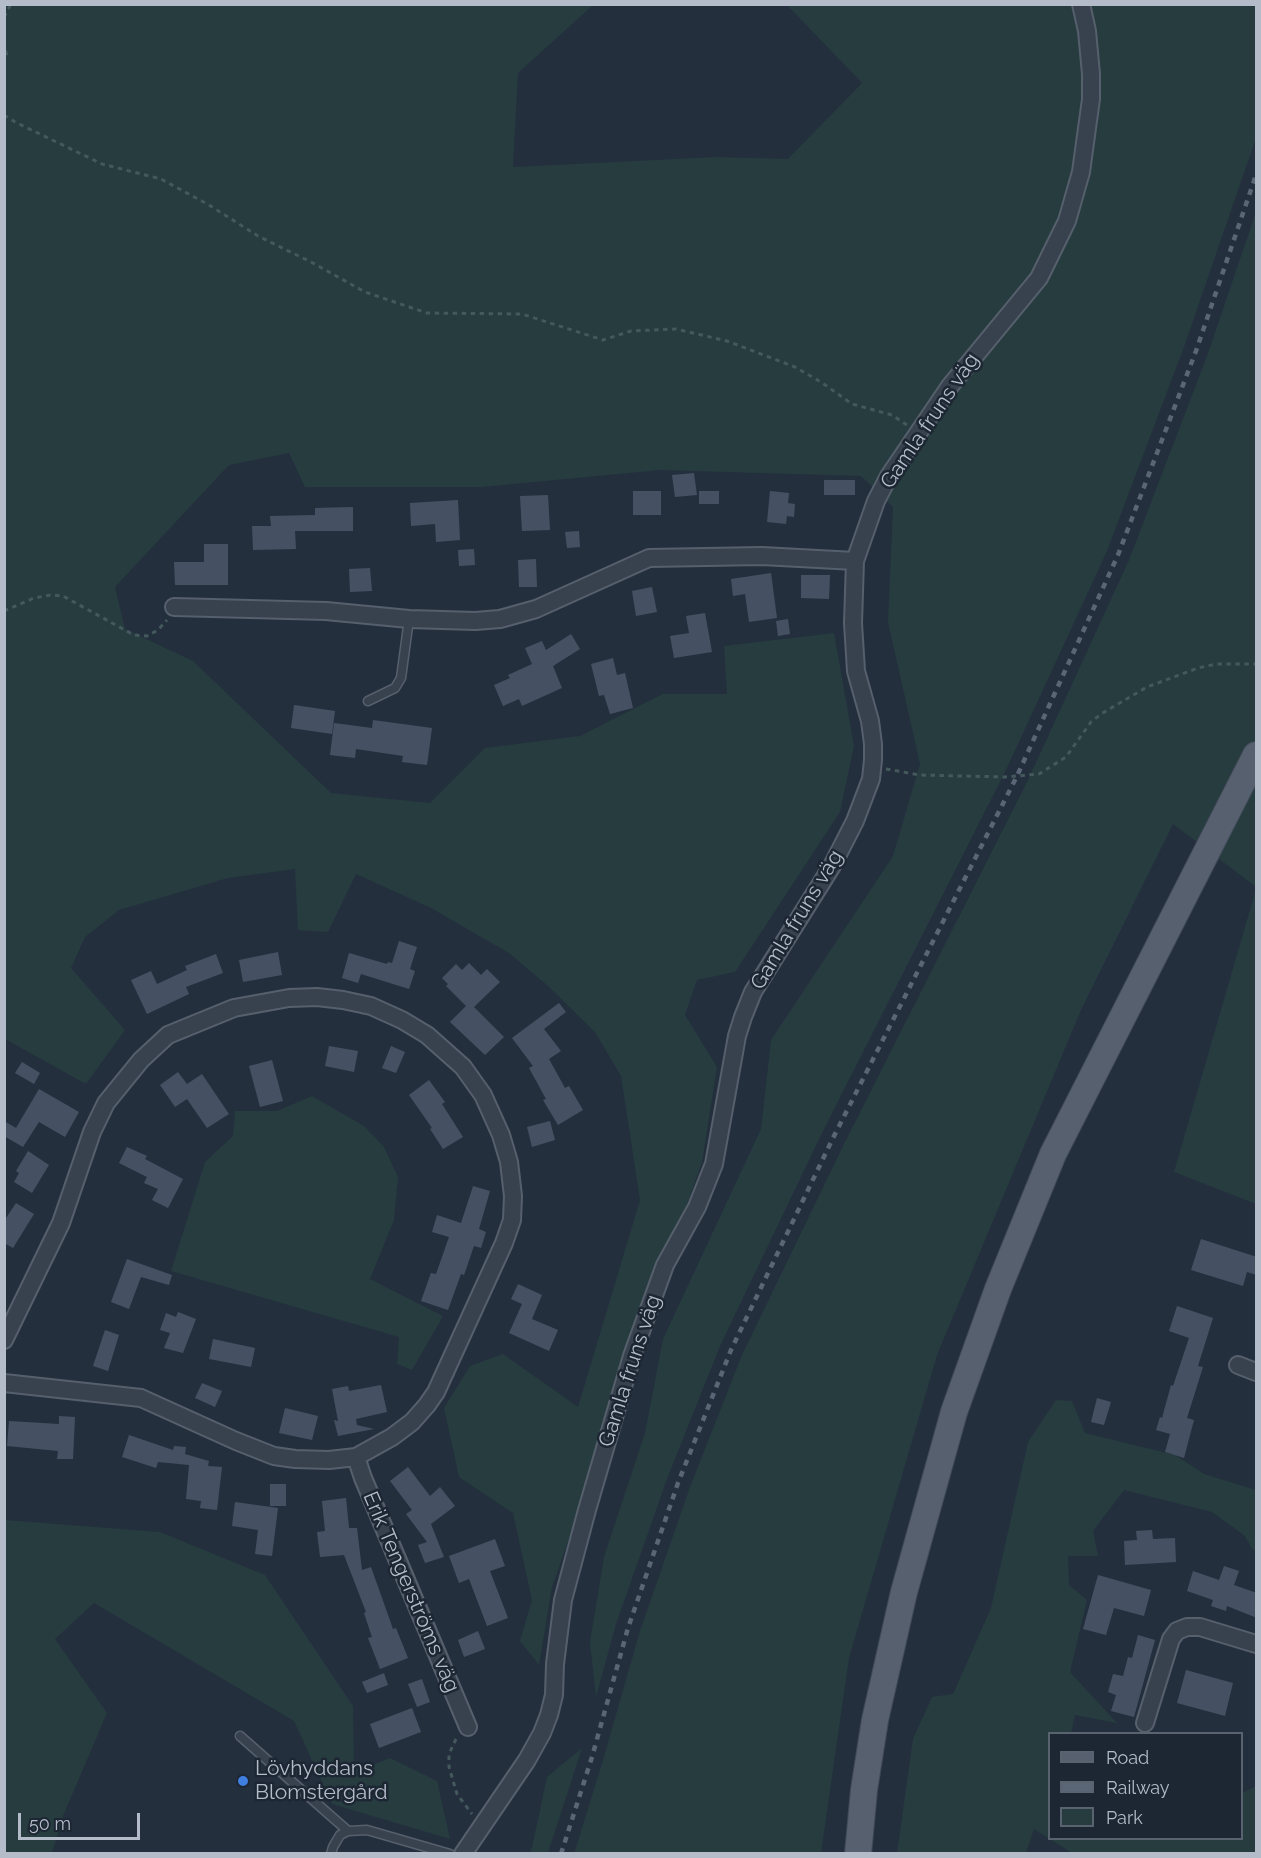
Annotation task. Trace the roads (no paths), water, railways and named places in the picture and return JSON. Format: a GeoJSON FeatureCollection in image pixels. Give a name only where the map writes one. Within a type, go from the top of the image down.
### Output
{"type":"FeatureCollection","features":[{"type":"Feature","properties":{"kind":"main road"},"geometry":{"type":"LineString","coordinates":[[858,1854],[864,1790],[875,1720],[904,1592],[954,1412],[998,1289],[1053,1154],[1257,755]]}},
{"type":"Feature","properties":{"kind":"street","name":"Gamla fruns väg"},"geometry":{"type":"LineString","coordinates":[[464,1854],[527,1760],[542,1734],[549,1715],[554,1695],[555,1664],[563,1600],[587,1510],[632,1356],[661,1275],[697,1207],[714,1164],[737,1036],[743,1017],[753,992],[841,848],[855,821],[871,779],[870,722],[855,671],[853,623],[855,561],[876,501],[889,476],[950,386],[1039,278],[1067,221],[1081,172],[1091,99],[1088,42],[1081,4]]}},
{"type":"Feature","properties":{"kind":"street"},"geometry":{"type":"LineString","coordinates":[[174,607],[327,611],[409,619],[476,621],[500,619],[536,609],[649,558],[762,556],[855,561]]}},
{"type":"Feature","properties":{"kind":"street"},"geometry":{"type":"LineString","coordinates":[[4,1340],[61,1223],[92,1132],[106,1103],[129,1073],[168,1035],[234,1008],[289,998],[317,997],[343,1000],[371,1006],[402,1020],[427,1035],[464,1067],[483,1095],[501,1135],[509,1162],[513,1196],[512,1220],[504,1243],[436,1392],[428,1405],[412,1422],[392,1437],[356,1457],[329,1460],[295,1459],[274,1456],[141,1398],[4,1383]]}},
{"type":"Feature","properties":{"kind":"street"},"geometry":{"type":"LineString","coordinates":[[1238,1365],[1257,1372]]}},
{"type":"Feature","properties":{"kind":"street","name":"Erik Tengerströms väg"},"geometry":{"type":"LineString","coordinates":[[356,1457],[468,1727]]}},
{"type":"Feature","properties":{"kind":"street"},"geometry":{"type":"LineString","coordinates":[[1145,1723],[1171,1639],[1178,1631],[1187,1627],[1200,1627],[1257,1644]]}},
{"type":"Feature","properties":{"kind":"lane"},"geometry":{"type":"LineString","coordinates":[[368,701],[395,688],[401,678],[409,619]]}},
{"type":"Feature","properties":{"kind":"lane"},"geometry":{"type":"LineString","coordinates":[[240,1736],[348,1831]]}},
{"type":"Feature","properties":{"kind":"lane"},"geometry":{"type":"LineString","coordinates":[[332,1854],[340,1835],[348,1831],[367,1830],[450,1854]]}},
{"type":"Feature","properties":{"kind":"railway"},"geometry":{"type":"LineString","coordinates":[[561,1854],[592,1757],[628,1628],[678,1483],[731,1350],[833,1138],[1017,776],[1118,555],[1196,351],[1256,175]]}},
{"type":"Feature","properties":{"kind":"place","name":"Lövhyddans Blomstergård"},"geometry":{"type":"Point","coordinates":[243,1781]}}]}
